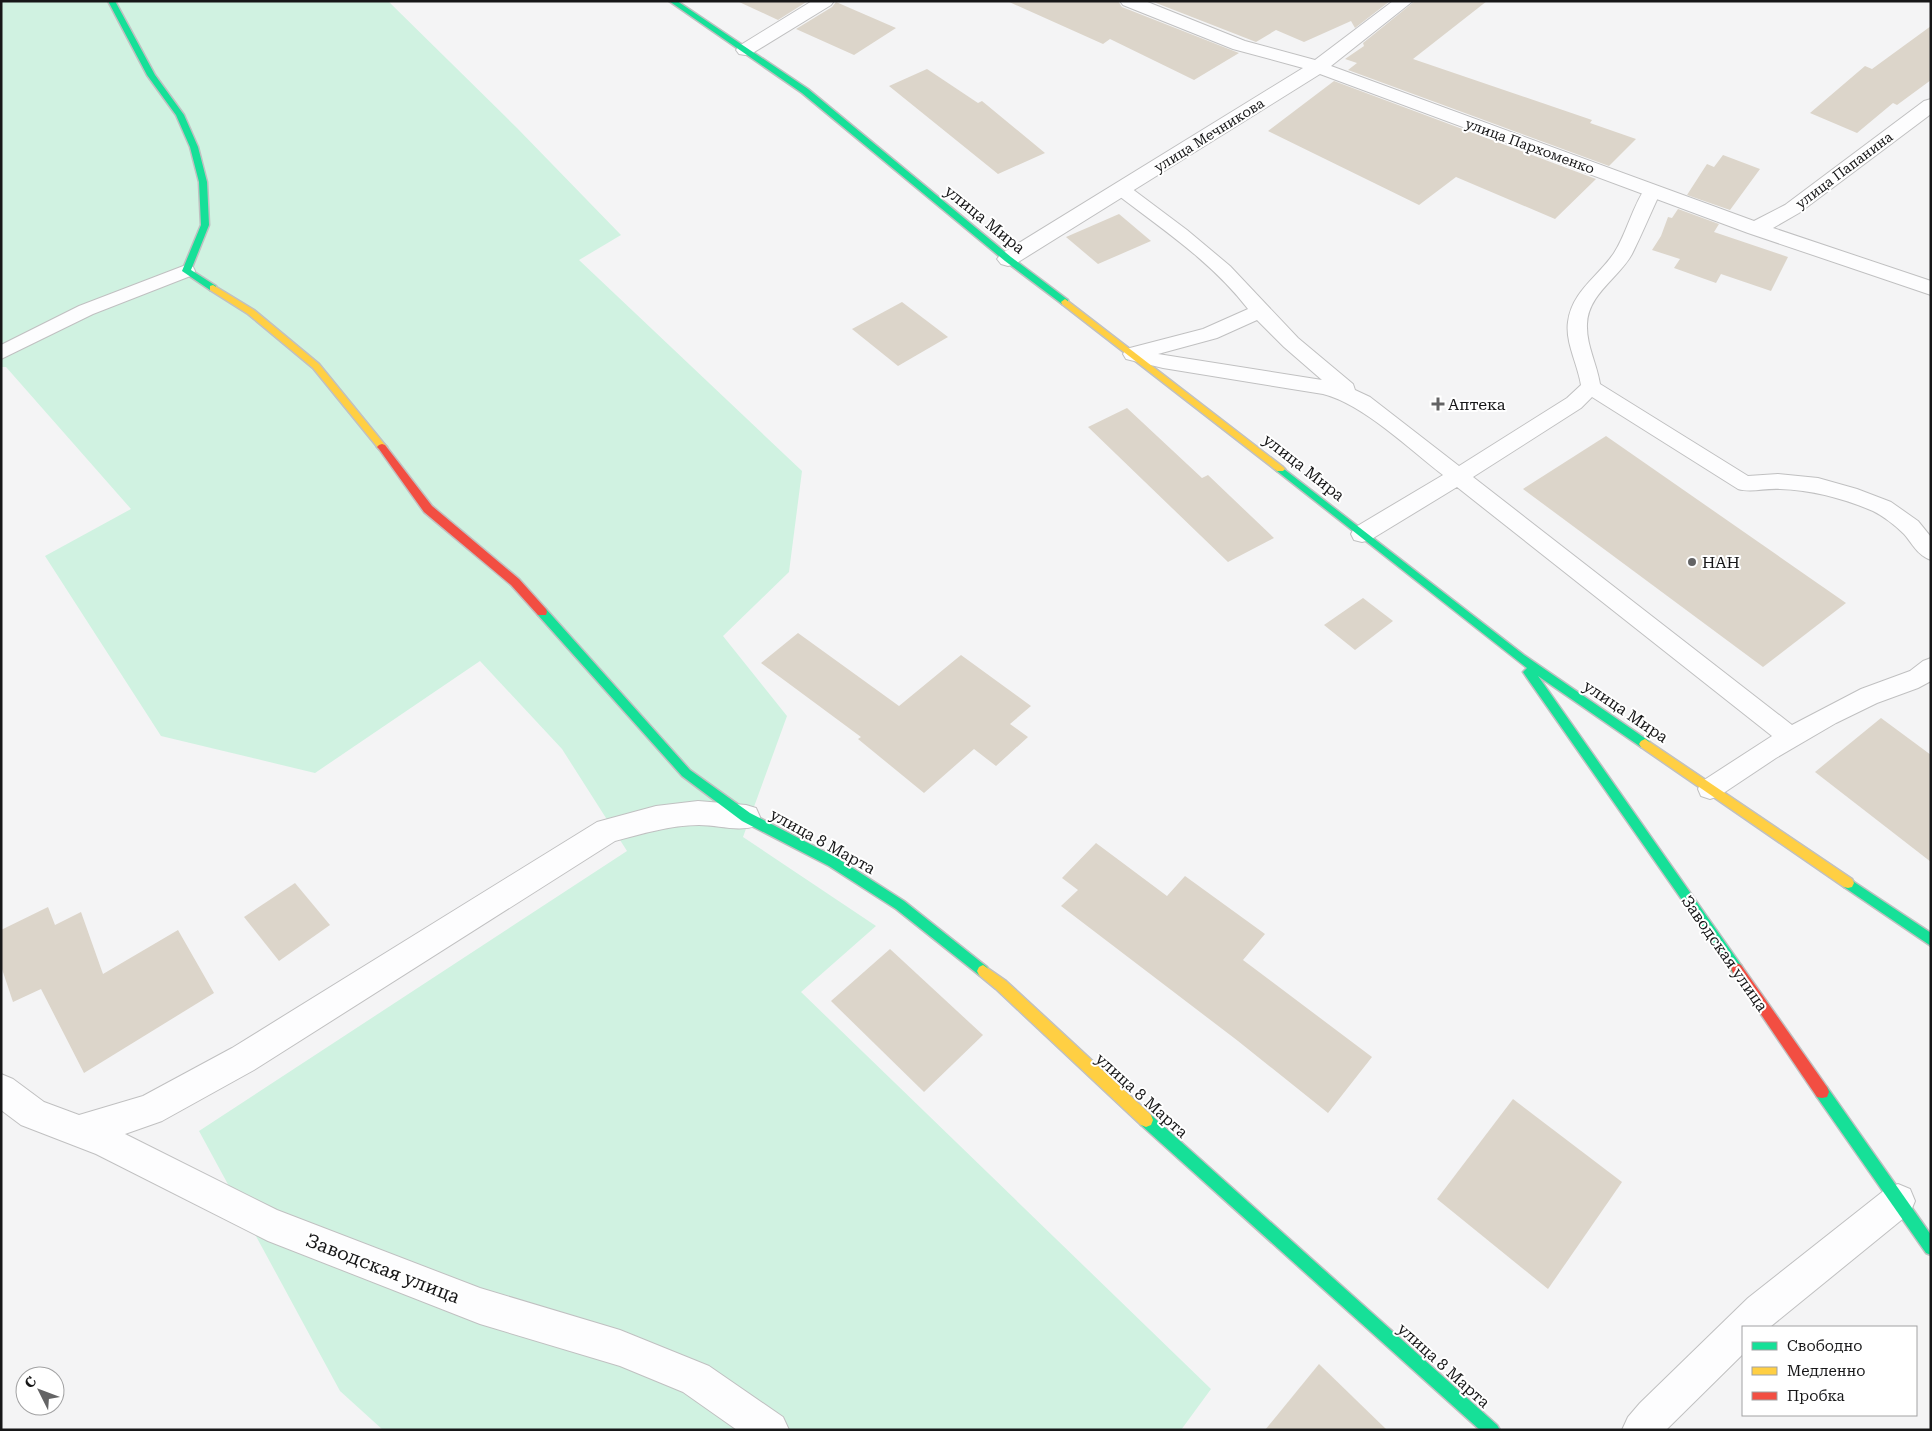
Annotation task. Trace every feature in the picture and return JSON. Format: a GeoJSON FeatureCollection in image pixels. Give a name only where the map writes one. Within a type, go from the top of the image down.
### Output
{"type":"FeatureCollection","features":[{"type":"Feature","properties":{"kind":"street"},"geometry":{"type":"LineString","coordinates":[[111,1],[151,75],[180,115],[194,147],[203,182],[205,225],[186,271]]}},
{"type":"Feature","properties":{"kind":"street","name":"улица Мира"},"geometry":{"type":"LineString","coordinates":[[672,1],[805,91],[1008,259],[1133,354],[1520,658],[1931,940]]}},
{"type":"Feature","properties":{"kind":"street"},"geometry":{"type":"LineString","coordinates":[[745,50],[825,1]]}},
{"type":"Feature","properties":{"kind":"street","name":"улица Пархоменко"},"geometry":{"type":"LineString","coordinates":[[1129,1],[1240,45],[1318,67],[1755,229],[1931,288]]}},
{"type":"Feature","properties":{"kind":"street","name":"улица Мечникова"},"geometry":{"type":"LineString","coordinates":[[1008,259],[1318,67],[1404,1]]}},
{"type":"Feature","properties":{"kind":"street","name":"улица Папанина"},"geometry":{"type":"LineString","coordinates":[[1755,229],[1792,209],[1931,105]]}},
{"type":"Feature","properties":{"kind":"street","name":"улица 8 Марта"},"geometry":{"type":"LineString","coordinates":[[186,271],[250,312],[316,366],[377,440],[428,509],[515,582],[686,773],[746,817],[833,862],[900,905],[1001,985],[1102,1081],[1492,1430]]}},
{"type":"Feature","properties":{"kind":"street","name":"Заводская улица"},"geometry":{"type":"LineString","coordinates":[[1520,658],[1931,1248]]}},
{"type":"Feature","properties":{"kind":"street"},"geometry":{"type":"LineString","coordinates":[[80,1131],[150,1110],[243,1060],[607,832],[656,818],[698,813],[746,817]]}},
{"type":"Feature","properties":{"kind":"street","name":"Заводская улица"},"geometry":{"type":"LineString","coordinates":[[1,1090],[33,1114],[105,1141],[268,1224],[480,1306],[620,1348],[696,1379],[770,1430]]}},
{"type":"Feature","properties":{"kind":"street"},"geometry":{"type":"LineString","coordinates":[[1746,1326],[1898,1201]]}},
{"type":"Feature","properties":{"kind":"street"},"geometry":{"type":"LineString","coordinates":[[1641,1430],[1742,1330]]}},
{"type":"Feature","properties":{"kind":"lane"},"geometry":{"type":"LineString","coordinates":[[1121,189],[1214,261],[1239,284],[1260,311],[1323,372],[1792,738]]}},
{"type":"Feature","properties":{"kind":"lane"},"geometry":{"type":"LineString","coordinates":[[1652,191],[1622,255],[1583,301],[1577,323],[1579,344],[1588,368],[1591,387],[1745,484],[1778,481],[1818,485],[1850,494],[1883,507],[1910,527],[1931,552]]}},
{"type":"Feature","properties":{"kind":"lane"},"geometry":{"type":"LineString","coordinates":[[1,353],[86,310],[186,271]]}},
{"type":"Feature","properties":{"kind":"lane"},"geometry":{"type":"LineString","coordinates":[[1133,354],[1210,334],[1260,311]]}},
{"type":"Feature","properties":{"kind":"lane"},"geometry":{"type":"LineString","coordinates":[[1133,354],[1163,362],[1323,386],[1343,392],[1363,402]]}},
{"type":"Feature","properties":{"kind":"lane"},"geometry":{"type":"LineString","coordinates":[[1362,534],[1574,403],[1591,387]]}},
{"type":"Feature","properties":{"kind":"lane"},"geometry":{"type":"LineString","coordinates":[[1710,789],[1762,753],[1870,695],[1928,673]]}},
{"type":"Feature","properties":{"kind":"green space"},"geometry":{"type":"Polygon","coordinates":[[[1,1],[388,1],[517,128],[621,235],[579,260],[802,471],[789,572],[723,636],[787,716],[743,837],[876,926],[801,992],[1211,1389],[1181,1430],[383,1430],[340,1391],[199,1131],[627,851],[562,749],[480,661],[315,773],[161,736],[45,556],[131,509],[6,367],[1,367],[1,1]]]}},
{"type":"Feature","properties":{"kind":"building"},"geometry":{"type":"Polygon","coordinates":[[[737,1],[808,1],[778,20],[737,1]]]}},
{"type":"Feature","properties":{"kind":"building"},"geometry":{"type":"Polygon","coordinates":[[[1007,1],[1118,1],[1122,7],[1239,53],[1194,80],[1110,39],[1103,44],[1007,1]]]}},
{"type":"Feature","properties":{"kind":"building"},"geometry":{"type":"Polygon","coordinates":[[[1151,1],[1390,1],[1355,28],[1351,21],[1304,42],[1276,30],[1256,42],[1151,1]]]}},
{"type":"Feature","properties":{"kind":"building"},"geometry":{"type":"Polygon","coordinates":[[[1415,1],[1487,1],[1413,59],[1592,120],[1590,123],[1636,139],[1609,166],[1348,70],[1357,63],[1345,59],[1364,46],[1363,43],[1415,1]]]}},
{"type":"Feature","properties":{"kind":"building"},"geometry":{"type":"Polygon","coordinates":[[[836,2],[896,28],[854,55],[796,29],[832,7],[836,2]]]}},
{"type":"Feature","properties":{"kind":"building"},"geometry":{"type":"Polygon","coordinates":[[[1931,26],[1931,80],[1897,105],[1893,103],[1857,133],[1810,113],[1865,66],[1872,69],[1931,26]]]}},
{"type":"Feature","properties":{"kind":"building"},"geometry":{"type":"Polygon","coordinates":[[[927,69],[978,103],[982,101],[1045,153],[998,174],[889,86],[927,69]]]}},
{"type":"Feature","properties":{"kind":"building"},"geometry":{"type":"Polygon","coordinates":[[[1334,81],[1596,179],[1555,219],[1456,177],[1419,205],[1268,131],[1334,81]]]}},
{"type":"Feature","properties":{"kind":"building"},"geometry":{"type":"Polygon","coordinates":[[[1723,155],[1760,169],[1730,210],[1687,195],[1707,164],[1714,167],[1723,155]]]}},
{"type":"Feature","properties":{"kind":"building"},"geometry":{"type":"Polygon","coordinates":[[[1678,209],[1719,224],[1714,232],[1788,257],[1771,291],[1721,274],[1716,283],[1674,268],[1680,259],[1652,250],[1661,236],[1668,217],[1672,218],[1678,209]]]}},
{"type":"Feature","properties":{"kind":"building"},"geometry":{"type":"Polygon","coordinates":[[[1119,214],[1151,241],[1098,264],[1066,237],[1119,214]]]}},
{"type":"Feature","properties":{"kind":"building"},"geometry":{"type":"Polygon","coordinates":[[[902,302],[948,337],[898,366],[852,329],[902,302]]]}},
{"type":"Feature","properties":{"kind":"building"},"geometry":{"type":"Polygon","coordinates":[[[1127,408],[1202,478],[1208,475],[1274,538],[1228,562],[1088,427],[1127,408]]]}},
{"type":"Feature","properties":{"kind":"building"},"geometry":{"type":"Polygon","coordinates":[[[1606,436],[1846,603],[1763,667],[1523,489],[1606,436]]]}},
{"type":"Feature","properties":{"kind":"building"},"geometry":{"type":"Polygon","coordinates":[[[1363,598],[1393,621],[1355,650],[1324,625],[1363,598]]]}},
{"type":"Feature","properties":{"kind":"building"},"geometry":{"type":"Polygon","coordinates":[[[798,633],[899,706],[961,655],[1031,706],[1010,724],[1028,737],[996,766],[974,749],[924,793],[858,739],[861,737],[761,663],[798,633]]]}},
{"type":"Feature","properties":{"kind":"building"},"geometry":{"type":"Polygon","coordinates":[[[1881,718],[1931,755],[1931,862],[1815,772],[1881,718]]]}},
{"type":"Feature","properties":{"kind":"building"},"geometry":{"type":"Polygon","coordinates":[[[1096,843],[1167,896],[1185,876],[1265,934],[1243,960],[1372,1057],[1328,1113],[1238,1041],[1061,906],[1078,890],[1062,878],[1096,843]]]}},
{"type":"Feature","properties":{"kind":"building"},"geometry":{"type":"Polygon","coordinates":[[[295,883],[330,925],[279,961],[244,917],[295,883]]]}},
{"type":"Feature","properties":{"kind":"building"},"geometry":{"type":"Polygon","coordinates":[[[48,907],[55,925],[81,912],[103,974],[178,930],[214,993],[84,1073],[41,989],[13,1002],[1,966],[1,930],[48,907]]]}},
{"type":"Feature","properties":{"kind":"building"},"geometry":{"type":"Polygon","coordinates":[[[890,949],[983,1035],[924,1092],[831,1001],[890,949]]]}},
{"type":"Feature","properties":{"kind":"building"},"geometry":{"type":"Polygon","coordinates":[[[1513,1099],[1622,1182],[1548,1289],[1437,1199],[1513,1099]]]}},
{"type":"Feature","properties":{"kind":"building"},"geometry":{"type":"Polygon","coordinates":[[[1319,1364],[1387,1430],[1265,1430],[1319,1364]]]}},
{"type":"Feature","properties":{"kind":"traffic: fast"},"geometry":{"type":"LineString","coordinates":[[111,1],[151,75],[180,115],[194,147],[203,182],[205,225],[186,271],[213,288]]}},
{"type":"Feature","properties":{"kind":"traffic: fast"},"geometry":{"type":"LineString","coordinates":[[672,1],[805,91],[1008,259],[1065,302]]}},
{"type":"Feature","properties":{"kind":"traffic: fast"},"geometry":{"type":"LineString","coordinates":[[1280,469],[1520,658],[1645,744]]}},
{"type":"Feature","properties":{"kind":"traffic: fast"},"geometry":{"type":"LineString","coordinates":[[542,612],[686,773],[746,817],[833,862],[900,905],[983,971]]}},
{"type":"Feature","properties":{"kind":"traffic: fast"},"geometry":{"type":"LineString","coordinates":[[1529,672],[1737,969]]}},
{"type":"Feature","properties":{"kind":"traffic: fast"},"geometry":{"type":"LineString","coordinates":[[1848,883],[1931,940]]}},
{"type":"Feature","properties":{"kind":"traffic: fast"},"geometry":{"type":"LineString","coordinates":[[1822,1092],[1931,1248]]}},
{"type":"Feature","properties":{"kind":"traffic: fast"},"geometry":{"type":"LineString","coordinates":[[1146,1120],[1492,1430]]}},
{"type":"Feature","properties":{"kind":"traffic: slow"},"geometry":{"type":"LineString","coordinates":[[213,288],[251,312],[316,366],[382,447]]}},
{"type":"Feature","properties":{"kind":"traffic: slow"},"geometry":{"type":"LineString","coordinates":[[1065,302],[1280,469]]}},
{"type":"Feature","properties":{"kind":"traffic: slow"},"geometry":{"type":"LineString","coordinates":[[1645,744],[1848,883]]}},
{"type":"Feature","properties":{"kind":"traffic: slow"},"geometry":{"type":"LineString","coordinates":[[983,971],[1001,985],[1146,1120]]}},
{"type":"Feature","properties":{"kind":"traffic: jam"},"geometry":{"type":"LineString","coordinates":[[382,447],[428,509],[515,582],[542,612]]}},
{"type":"Feature","properties":{"kind":"traffic: jam"},"geometry":{"type":"LineString","coordinates":[[1737,969],[1822,1092]]}},
{"type":"Feature","properties":{"kind":"place","name":"Аптека"},"geometry":{"type":"Point","coordinates":[1438,404]}},
{"type":"Feature","properties":{"kind":"place","name":"НАН"},"geometry":{"type":"Point","coordinates":[1692,562]}}]}
